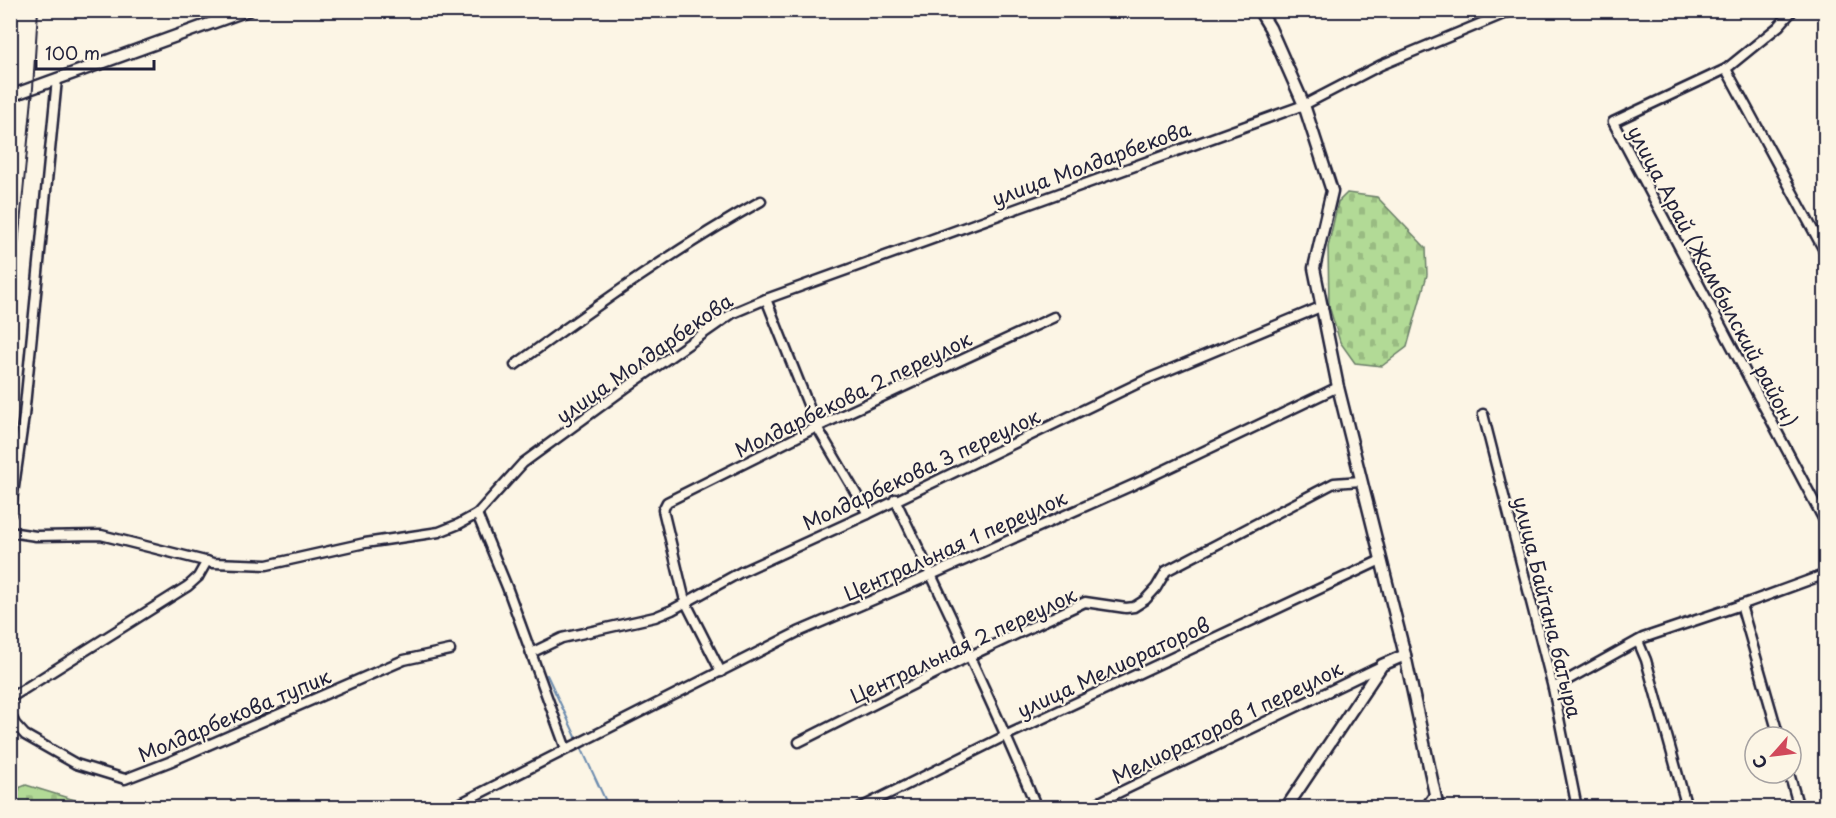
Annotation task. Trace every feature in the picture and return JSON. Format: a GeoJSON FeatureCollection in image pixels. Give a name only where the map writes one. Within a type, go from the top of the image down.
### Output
{"type":"FeatureCollection","features":[{"type":"Feature","properties":{"kind":"street"},"geometry":{"type":"LineString","coordinates":[[10,96],[248,10]]}},
{"type":"Feature","properties":{"kind":"street"},"geometry":{"type":"LineString","coordinates":[[1259,10],[1270,28],[1304,105],[1332,191],[1314,268],[1338,387],[1405,655],[1438,807]]}},
{"type":"Feature","properties":{"kind":"street","name":"улица Молдарбекова"},"geometry":{"type":"LineString","coordinates":[[10,532],[36,536],[101,535],[207,561],[267,565],[365,543],[439,532],[477,514],[523,463],[733,313],[766,299],[1304,105],[1381,65],[1513,10]]}},
{"type":"Feature","properties":{"kind":"street"},"geometry":{"type":"LineString","coordinates":[[1793,10],[1779,26],[1726,69],[1826,254]]}},
{"type":"Feature","properties":{"kind":"street","name":"улица Арай (Жамбылский район)"},"geometry":{"type":"LineString","coordinates":[[1726,69],[1613,122],[1826,524]]}},
{"type":"Feature","properties":{"kind":"street"},"geometry":{"type":"LineString","coordinates":[[10,515],[24,416],[57,79]]}},
{"type":"Feature","properties":{"kind":"street"},"geometry":{"type":"LineString","coordinates":[[515,365],[622,287],[705,232],[761,201]]}},
{"type":"Feature","properties":{"kind":"street"},"geometry":{"type":"LineString","coordinates":[[766,299],[817,427],[868,514]]}},
{"type":"Feature","properties":{"kind":"street","name":"Молдарбекова 3 переулок"},"geometry":{"type":"LineString","coordinates":[[531,653],[562,638],[655,617],[741,572],[868,514],[1145,380],[1323,306]]}},
{"type":"Feature","properties":{"kind":"street","name":"Молдарбекова 2 переулок"},"geometry":{"type":"LineString","coordinates":[[685,601],[663,510],[667,502],[817,427],[1054,317]]}},
{"type":"Feature","properties":{"kind":"street","name":"Центральная 1 переулок"},"geometry":{"type":"LineString","coordinates":[[451,807],[798,632],[1135,484],[1338,387]]}},
{"type":"Feature","properties":{"kind":"street","name":"улица Байтана батыра"},"geometry":{"type":"LineString","coordinates":[[1483,414],[1553,688],[1577,807]]}},
{"type":"Feature","properties":{"kind":"street","name":"Центральная 2 переулок"},"geometry":{"type":"LineString","coordinates":[[799,742],[970,656],[1085,602],[1126,608],[1134,607],[1145,600],[1156,588],[1167,571],[1334,483],[1361,481]]}},
{"type":"Feature","properties":{"kind":"street"},"geometry":{"type":"LineString","coordinates":[[895,499],[1007,735],[1037,807]]}},
{"type":"Feature","properties":{"kind":"street"},"geometry":{"type":"LineString","coordinates":[[477,514],[507,587],[566,749]]}},
{"type":"Feature","properties":{"kind":"street","name":"улица Мелиораторов"},"geometry":{"type":"LineString","coordinates":[[860,807],[1007,735],[1381,560]]}},
{"type":"Feature","properties":{"kind":"street"},"geometry":{"type":"LineString","coordinates":[[10,698],[188,586],[198,577],[207,561]]}},
{"type":"Feature","properties":{"kind":"street"},"geometry":{"type":"LineString","coordinates":[[1553,688],[1638,641],[1826,574]]}},
{"type":"Feature","properties":{"kind":"street"},"geometry":{"type":"LineString","coordinates":[[685,601],[721,672]]}},
{"type":"Feature","properties":{"kind":"street"},"geometry":{"type":"LineString","coordinates":[[1741,605],[1776,725]]}},
{"type":"Feature","properties":{"kind":"street"},"geometry":{"type":"LineString","coordinates":[[1638,641],[1646,660],[1687,807]]}},
{"type":"Feature","properties":{"kind":"street","name":"Молдарбекова тупик"},"geometry":{"type":"LineString","coordinates":[[10,714],[25,735],[76,764],[125,779],[404,660],[450,650]]}},
{"type":"Feature","properties":{"kind":"street"},"geometry":{"type":"LineString","coordinates":[[1286,807],[1382,665],[1405,655]]}},
{"type":"Feature","properties":{"kind":"street","name":"Мелиораторов 1 переулок"},"geometry":{"type":"LineString","coordinates":[[1087,807],[1382,665]]}},
{"type":"Feature","properties":{"kind":"street"},"geometry":{"type":"LineString","coordinates":[[1793,785],[1799,807]]}},
{"type":"Feature","properties":{"kind":"street"},"geometry":{"type":"LineString","coordinates":[[1425,807],[1434,795]]}},
{"type":"Feature","properties":{"kind":"green space"},"geometry":{"type":"Polygon","coordinates":[[[1347,193],[1377,197],[1426,248],[1427,275],[1407,347],[1382,366],[1355,363],[1340,342],[1329,306],[1328,247],[1338,202],[1347,193]]]}},
{"type":"Feature","properties":{"kind":"green space"},"geometry":{"type":"Polygon","coordinates":[[[26,785],[100,807],[11,807],[11,791],[26,785]]]}},
{"type":"Feature","properties":{"kind":"waterway"},"geometry":{"type":"LineString","coordinates":[[547,675],[577,739]]}},
{"type":"Feature","properties":{"kind":"waterway"},"geometry":{"type":"LineString","coordinates":[[580,745],[609,808]]}},
{"type":"Feature","properties":{"kind":"railway"},"geometry":{"type":"LineString","coordinates":[[10,329],[33,88],[38,10]]}}]}
